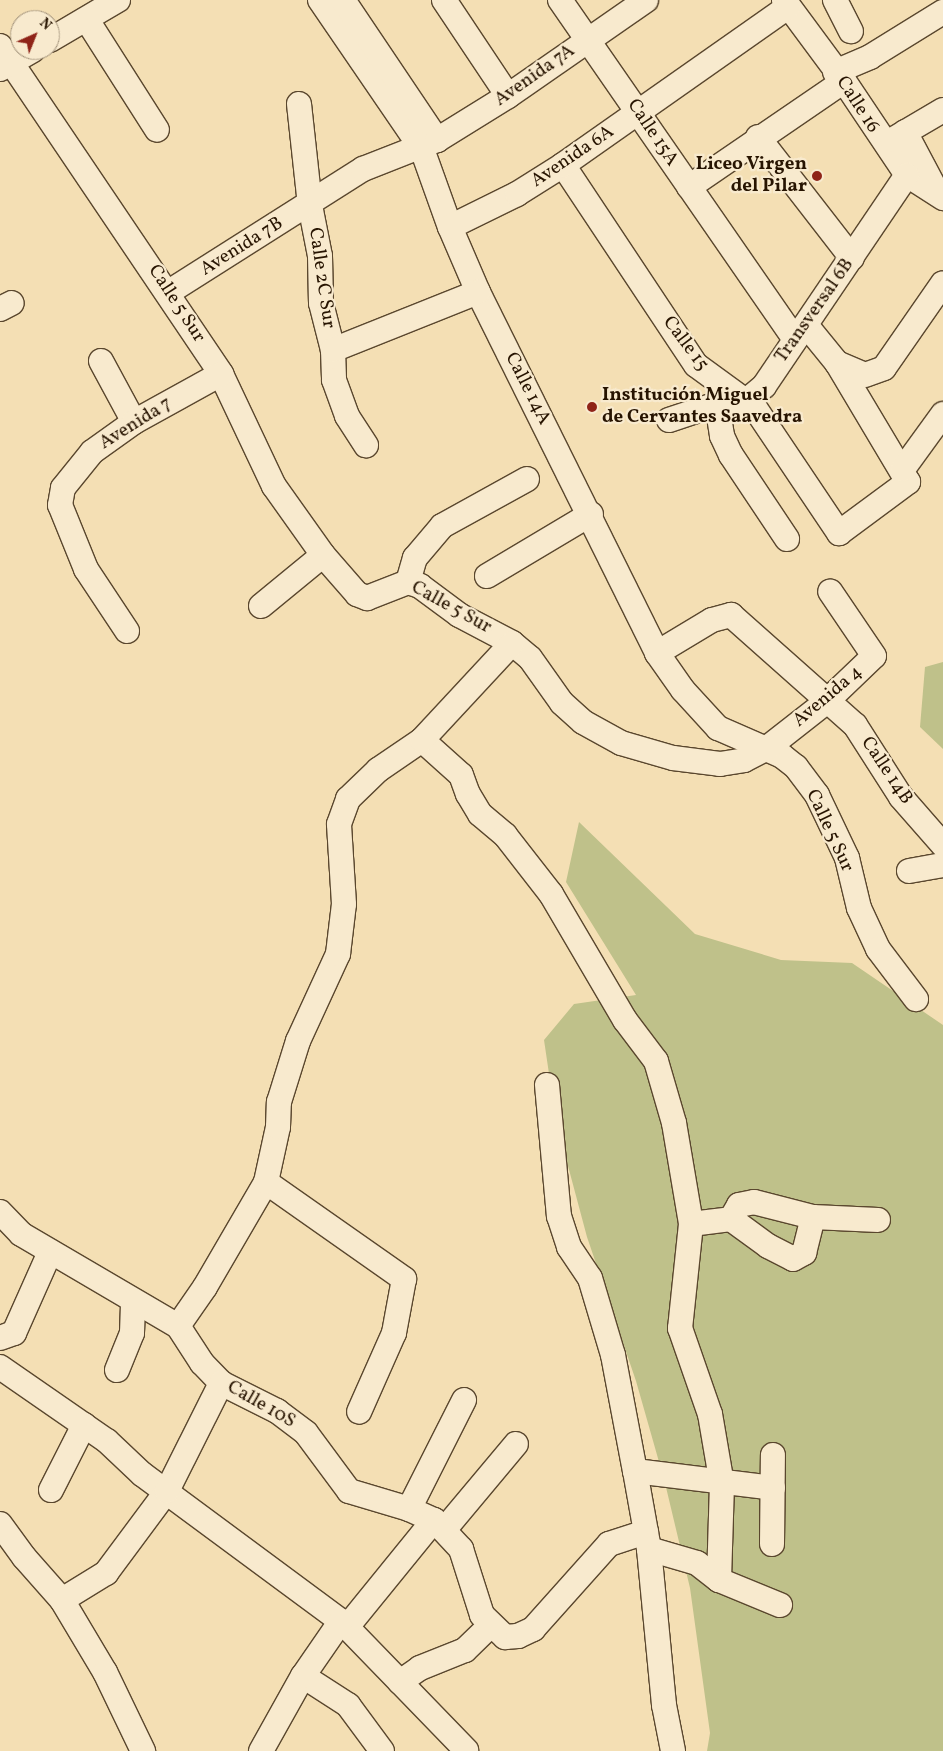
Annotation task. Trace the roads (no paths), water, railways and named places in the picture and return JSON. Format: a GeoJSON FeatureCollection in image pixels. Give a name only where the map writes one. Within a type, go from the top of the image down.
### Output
{"type":"FeatureCollection","features":[{"type":"Feature","properties":{"kind":"street"},"geometry":{"type":"LineString","coordinates":[[60,35],[118,0]]}},
{"type":"Feature","properties":{"kind":"street","name":"Calle 14A"},"geometry":{"type":"LineString","coordinates":[[320,0],[430,145]]}},
{"type":"Feature","properties":{"kind":"street","name":"Calle 14A"},"geometry":{"type":"LineString","coordinates":[[342,0],[430,145],[450,227],[478,292],[591,514],[657,653],[683,690],[718,728],[766,749]]}},
{"type":"Feature","properties":{"kind":"street"},"geometry":{"type":"LineString","coordinates":[[444,0],[508,96]]}},
{"type":"Feature","properties":{"kind":"street","name":"Calle 15A"},"geometry":{"type":"LineString","coordinates":[[560,0],[689,187],[801,332],[837,363],[905,476]]}},
{"type":"Feature","properties":{"kind":"street","name":"Avenida 7A"},"geometry":{"type":"LineString","coordinates":[[430,145],[508,96],[588,38],[646,0]]}},
{"type":"Feature","properties":{"kind":"street"},"geometry":{"type":"LineString","coordinates":[[835,0],[851,31]]}},
{"type":"Feature","properties":{"kind":"street","name":"Calle 16"},"geometry":{"type":"LineString","coordinates":[[786,4],[843,73],[881,140],[907,175],[941,196]]}},
{"type":"Feature","properties":{"kind":"street","name":"Avenida 6A"},"geometry":{"type":"LineString","coordinates":[[450,227],[517,194],[563,165],[638,113],[786,4]]}},
{"type":"Feature","properties":{"kind":"street"},"geometry":{"type":"LineString","coordinates":[[689,187],[843,73],[943,12]]}},
{"type":"Feature","properties":{"kind":"street"},"geometry":{"type":"LineString","coordinates":[[87,20],[157,130]]}},
{"type":"Feature","properties":{"kind":"street","name":"Calle 5 Sur"},"geometry":{"type":"LineString","coordinates":[[4,59],[169,292],[221,374],[274,486],[324,555],[362,598],[408,582],[420,586],[459,615],[512,642],[530,658],[562,703],[583,722],[621,743],[673,758],[720,764],[744,760],[766,749],[796,767],[817,796],[847,858],[859,908],[878,949],[916,999]]}},
{"type":"Feature","properties":{"kind":"street","name":"Calle 2C Sur"},"geometry":{"type":"LineString","coordinates":[[299,104],[310,204],[320,256],[321,302],[333,350],[334,380],[347,416],[366,445]]}},
{"type":"Feature","properties":{"kind":"street"},"geometry":{"type":"LineString","coordinates":[[881,140],[905,132],[943,110]]}},
{"type":"Feature","properties":{"kind":"street"},"geometry":{"type":"LineString","coordinates":[[905,132],[941,196]]}},
{"type":"Feature","properties":{"kind":"street"},"geometry":{"type":"LineString","coordinates":[[758,137],[852,258]]}},
{"type":"Feature","properties":{"kind":"street","name":"Avenida 7B"},"geometry":{"type":"LineString","coordinates":[[169,292],[363,169],[430,145]]}},
{"type":"Feature","properties":{"kind":"street","name":"Calle 15"},"geometry":{"type":"LineString","coordinates":[[563,165],[696,365],[763,418],[839,533],[905,476]]}},
{"type":"Feature","properties":{"kind":"street","name":"Transversal 6B"},"geometry":{"type":"LineString","coordinates":[[745,402],[764,386],[907,175]]}},
{"type":"Feature","properties":{"kind":"street"},"geometry":{"type":"LineString","coordinates":[[837,363],[865,375],[884,368],[943,283]]}},
{"type":"Feature","properties":{"kind":"street"},"geometry":{"type":"LineString","coordinates":[[333,350],[478,292]]}},
{"type":"Feature","properties":{"kind":"street"},"geometry":{"type":"LineString","coordinates":[[101,361],[134,422]]}},
{"type":"Feature","properties":{"kind":"street","name":"Avenida 7"},"geometry":{"type":"LineString","coordinates":[[127,631],[86,570],[60,505],[63,488],[92,452],[134,422],[221,374]]}},
{"type":"Feature","properties":{"kind":"street"},"geometry":{"type":"LineString","coordinates":[[669,420],[717,404],[745,402]]}},
{"type":"Feature","properties":{"kind":"street"},"geometry":{"type":"LineString","coordinates":[[717,404],[722,436],[731,455],[787,539]]}},
{"type":"Feature","properties":{"kind":"street"},"geometry":{"type":"LineString","coordinates":[[905,476],[943,414]]}},
{"type":"Feature","properties":{"kind":"street"},"geometry":{"type":"LineString","coordinates":[[408,582],[415,558],[442,526],[527,479]]}},
{"type":"Feature","properties":{"kind":"street"},"geometry":{"type":"LineString","coordinates":[[487,576],[591,514]]}},
{"type":"Feature","properties":{"kind":"street"},"geometry":{"type":"LineString","coordinates":[[260,606],[324,555]]}},
{"type":"Feature","properties":{"kind":"street","name":"Avenida 4"},"geometry":{"type":"LineString","coordinates":[[766,749],[826,702],[874,656],[830,591]]}},
{"type":"Feature","properties":{"kind":"street","name":"Calle 14B"},"geometry":{"type":"LineString","coordinates":[[657,653],[725,615],[736,618],[826,702],[855,724],[901,797],[943,845]]}},
{"type":"Feature","properties":{"kind":"street"},"geometry":{"type":"LineString","coordinates":[[178,1326],[205,1288],[266,1182],[278,1127],[279,1102],[295,1050],[338,954],[344,904],[339,824],[348,799],[378,770],[422,740],[512,642]]}},
{"type":"Feature","properties":{"kind":"street"},"geometry":{"type":"LineString","coordinates":[[422,740],[461,774],[468,794],[480,814],[504,835],[551,894],[625,1020],[656,1061],[674,1123],[691,1224],[680,1328],[710,1414],[722,1484],[719,1580]]}},
{"type":"Feature","properties":{"kind":"street"},"geometry":{"type":"LineString","coordinates":[[909,871],[943,865]]}},
{"type":"Feature","properties":{"kind":"street"},"geometry":{"type":"LineString","coordinates":[[548,1085],[559,1216],[569,1247],[590,1278],[613,1355],[648,1541],[664,1705],[673,1751]]}},
{"type":"Feature","properties":{"kind":"street"},"geometry":{"type":"LineString","coordinates":[[266,1182],[404,1279],[394,1334],[359,1412]]}},
{"type":"Feature","properties":{"kind":"street"},"geometry":{"type":"LineString","coordinates":[[731,1219],[739,1206],[754,1202],[813,1217],[878,1220]]}},
{"type":"Feature","properties":{"kind":"street","name":"Calle 10S"},"geometry":{"type":"LineString","coordinates":[[0,1212],[21,1234],[133,1302],[178,1326],[202,1363],[220,1383],[277,1411],[306,1433],[349,1491],[409,1509],[439,1525],[461,1549],[482,1615],[491,1625]]}},
{"type":"Feature","properties":{"kind":"street"},"geometry":{"type":"LineString","coordinates":[[691,1224],[731,1219],[768,1246],[793,1259],[804,1253],[813,1217]]}},
{"type":"Feature","properties":{"kind":"street"},"geometry":{"type":"LineString","coordinates":[[0,1338],[14,1334],[50,1252]]}},
{"type":"Feature","properties":{"kind":"street"},"geometry":{"type":"LineString","coordinates":[[117,1370],[132,1333],[133,1302]]}},
{"type":"Feature","properties":{"kind":"street"},"geometry":{"type":"LineString","coordinates":[[3,1371],[84,1425],[167,1491],[344,1624],[466,1750]]}},
{"type":"Feature","properties":{"kind":"street"},"geometry":{"type":"LineString","coordinates":[[62,1600],[106,1573],[167,1491],[220,1383]]}},
{"type":"Feature","properties":{"kind":"street"},"geometry":{"type":"LineString","coordinates":[[409,1509],[464,1400]]}},
{"type":"Feature","properties":{"kind":"street"},"geometry":{"type":"LineString","coordinates":[[51,1490],[84,1425]]}},
{"type":"Feature","properties":{"kind":"street"},"geometry":{"type":"LineString","coordinates":[[261,1751],[303,1676],[344,1624],[516,1444]]}},
{"type":"Feature","properties":{"kind":"street"},"geometry":{"type":"LineString","coordinates":[[772,1544],[773,1454]]}},
{"type":"Feature","properties":{"kind":"street"},"geometry":{"type":"LineString","coordinates":[[635,1472],[722,1484],[772,1488]]}},
{"type":"Feature","properties":{"kind":"street"},"geometry":{"type":"LineString","coordinates":[[0,1524],[24,1558],[62,1600],[105,1672],[143,1751]]}},
{"type":"Feature","properties":{"kind":"street"},"geometry":{"type":"LineString","coordinates":[[400,1682],[420,1668],[465,1650],[491,1625],[505,1637],[534,1629],[603,1548],[648,1541],[698,1563],[719,1580],[780,1605]]}},
{"type":"Feature","properties":{"kind":"street"},"geometry":{"type":"LineString","coordinates":[[303,1676],[348,1705],[381,1750]]}},
{"type":"Feature","properties":{"kind":"place","name":"Liceo Virgen del Pilar"},"geometry":{"type":"Point","coordinates":[817,176]}},
{"type":"Feature","properties":{"kind":"place","name":"Institución Miguel de Cervantes Saavedra"},"geometry":{"type":"Point","coordinates":[592,407]}}]}
